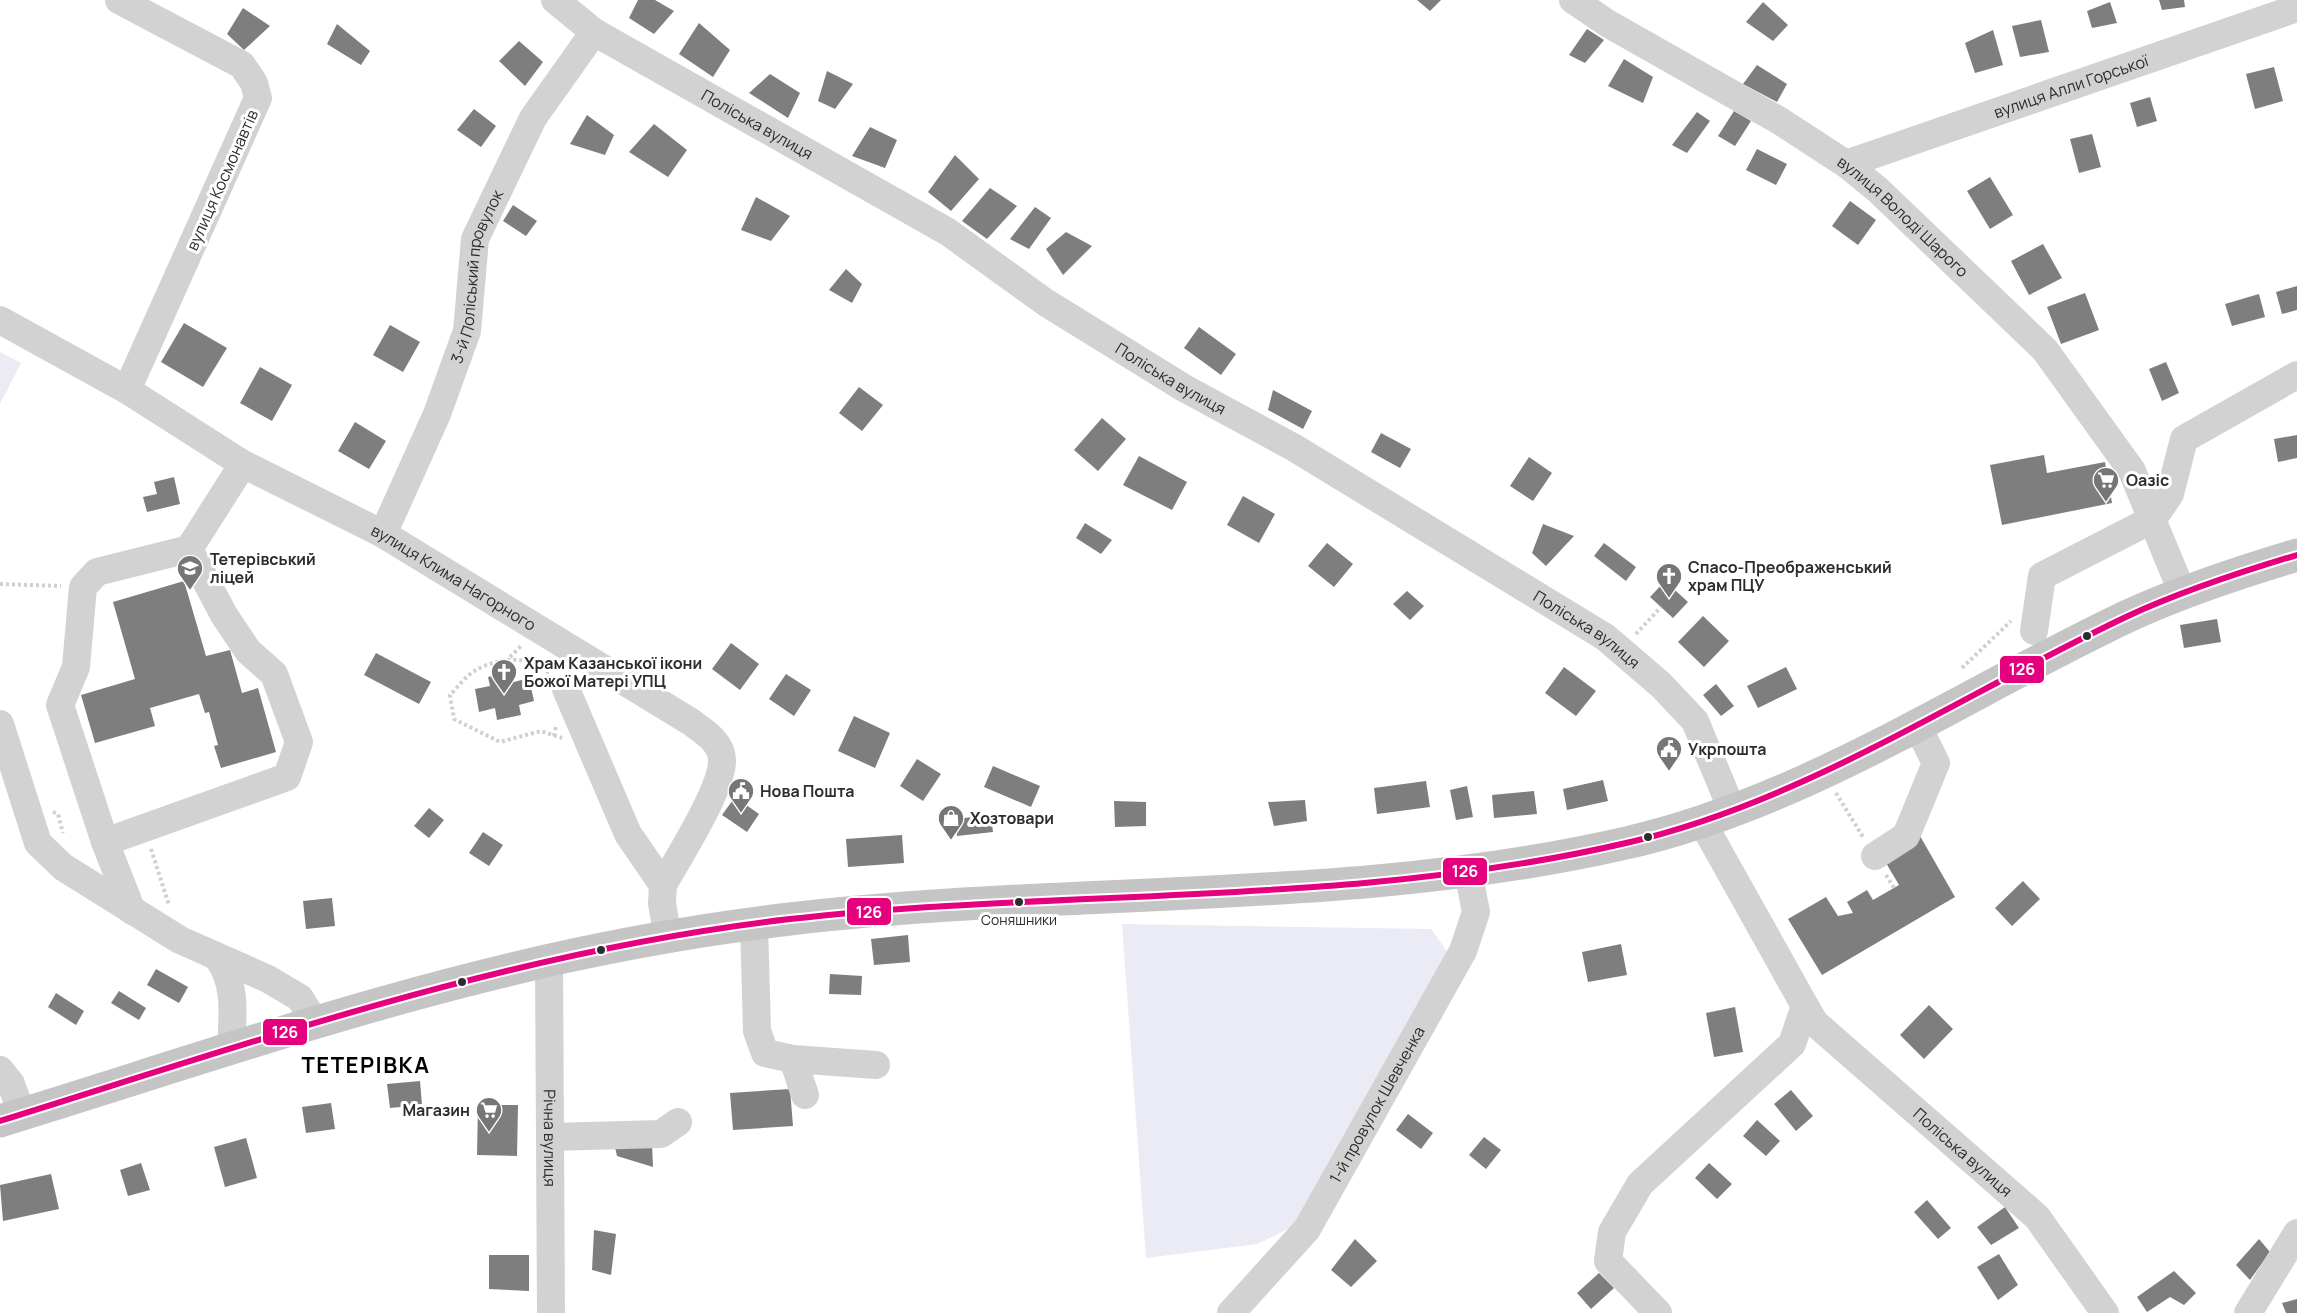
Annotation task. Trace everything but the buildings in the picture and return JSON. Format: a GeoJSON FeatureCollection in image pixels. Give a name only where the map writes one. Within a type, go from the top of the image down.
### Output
{"type":"FeatureCollection","features":[{"type":"Feature","properties":{"kind":"main road"},"geometry":{"type":"LineString","coordinates":[[11,1118],[462,981],[549,962],[754,924],[914,908],[1376,882],[1501,868],[1620,845],[1732,810],[1790,787],[1917,725],[2130,615],[2237,572],[2297,555]]}},
{"type":"Feature","properties":{"kind":"street","name":"вулиця Космонавтів"},"geometry":{"type":"LineString","coordinates":[[119,0],[242,65],[254,83],[258,98],[127,390]]}},
{"type":"Feature","properties":{"kind":"street","name":"Поліська вулиця"},"geometry":{"type":"LineString","coordinates":[[555,0],[594,32],[948,232],[1045,302],[1184,388],[1304,453],[1605,637],[1661,685],[1695,721],[1732,810]]}},
{"type":"Feature","properties":{"kind":"street","name":"вулиця Володі Шарого"},"geometry":{"type":"LineString","coordinates":[[1574,0],[1607,23],[1780,121],[1846,164],[1878,190],[2045,350],[2132,471],[2183,594]]}},
{"type":"Feature","properties":{"kind":"street","name":"вулиця Алли Горської"},"geometry":{"type":"LineString","coordinates":[[1846,164],[2297,8]]}},
{"type":"Feature","properties":{"kind":"street","name":"3-й Поліський провулок"},"geometry":{"type":"LineString","coordinates":[[383,534],[437,414],[467,331],[475,238],[533,118],[594,32]]}},
{"type":"Feature","properties":{"kind":"street","name":"вулиця Клима Нагорного"},"geometry":{"type":"LineString","coordinates":[[0,320],[127,390],[243,464],[383,534],[691,722],[714,740],[723,758],[719,780],[663,885],[662,903],[668,939]]}},
{"type":"Feature","properties":{"kind":"street"},"geometry":{"type":"LineString","coordinates":[[2025,623],[2042,576],[2153,519],[2170,494],[2184,439],[2297,375]]}},
{"type":"Feature","properties":{"kind":"street"},"geometry":{"type":"LineString","coordinates":[[132,911],[105,842],[60,705],[76,667],[82,587],[97,572],[189,549],[243,464]]}},
{"type":"Feature","properties":{"kind":"street"},"geometry":{"type":"LineString","coordinates":[[105,842],[287,777],[299,742],[274,674],[248,651],[224,615],[189,549]]}},
{"type":"Feature","properties":{"kind":"street"},"geometry":{"type":"LineString","coordinates":[[566,689],[628,834],[663,885]]}},
{"type":"Feature","properties":{"kind":"street"},"geometry":{"type":"LineString","coordinates":[[0,724],[38,843],[63,867],[180,940],[268,979],[300,998],[316,1024]]}},
{"type":"Feature","properties":{"kind":"street"},"geometry":{"type":"LineString","coordinates":[[1875,856],[1906,836],[1936,763],[1917,725]]}},
{"type":"Feature","properties":{"kind":"street","name":"Поліська вулиця"},"geometry":{"type":"LineString","coordinates":[[1701,820],[1815,1023],[2037,1217],[2105,1313]]}},
{"type":"Feature","properties":{"kind":"street","name":"1-й провулок Шевченка"},"geometry":{"type":"LineString","coordinates":[[1231,1313],[1307,1229],[1463,951],[1476,912],[1468,872]]}},
{"type":"Feature","properties":{"kind":"street"},"geometry":{"type":"LineString","coordinates":[[754,924],[757,1031],[765,1053],[794,1059],[876,1065]]}},
{"type":"Feature","properties":{"kind":"street"},"geometry":{"type":"LineString","coordinates":[[217,957],[226,968],[232,992],[231,1050]]}},
{"type":"Feature","properties":{"kind":"street","name":"Річна вулиця"},"geometry":{"type":"LineString","coordinates":[[549,962],[551,1313]]}},
{"type":"Feature","properties":{"kind":"street"},"geometry":{"type":"LineString","coordinates":[[1658,1313],[1608,1261],[1612,1232],[1640,1184],[1792,1044],[1805,1006]]}},
{"type":"Feature","properties":{"kind":"street"},"geometry":{"type":"LineString","coordinates":[[794,1059],[805,1095]]}},
{"type":"Feature","properties":{"kind":"street"},"geometry":{"type":"LineString","coordinates":[[0,1070],[11,1084],[11,1118]]}},
{"type":"Feature","properties":{"kind":"street"},"geometry":{"type":"LineString","coordinates":[[550,1137],[661,1134],[678,1122]]}},
{"type":"Feature","properties":{"kind":"street"},"geometry":{"type":"LineString","coordinates":[[2247,1313],[2294,1242]]}},
{"type":"Feature","properties":{"kind":"path"},"geometry":{"type":"LineString","coordinates":[[0,584],[82,587]]}},
{"type":"Feature","properties":{"kind":"path"},"geometry":{"type":"LineString","coordinates":[[1620,650],[1661,607]]}},
{"type":"Feature","properties":{"kind":"path"},"geometry":{"type":"LineString","coordinates":[[1962,668],[2025,623]]}},
{"type":"Feature","properties":{"kind":"path"},"geometry":{"type":"LineString","coordinates":[[554,736],[566,689],[541,665],[510,658],[476,669],[450,695],[454,719],[500,742],[541,731],[554,736],[590,747]]}},
{"type":"Feature","properties":{"kind":"path"},"geometry":{"type":"LineString","coordinates":[[1834,789],[1849,815]]}},
{"type":"Feature","properties":{"kind":"path"},"geometry":{"type":"LineString","coordinates":[[145,829],[180,940]]}},
{"type":"Feature","properties":{"kind":"shaded area"},"geometry":{"type":"Polygon","coordinates":[[[0,352],[21,363],[0,404],[0,352]]]}},
{"type":"Feature","properties":{"kind":"shaded area"},"geometry":{"type":"Polygon","coordinates":[[[1122,924],[1431,929],[1449,954],[1301,1223],[1257,1244],[1146,1258],[1122,924]]]}},
{"type":"Feature","properties":{"kind":"transit line","name":"126"},"geometry":{"type":"LineString","coordinates":[[0,1121],[390,1001],[588,952],[689,933],[790,919],[894,909],[1314,887],[1419,878],[1523,863],[1626,843],[1693,824],[1757,801],[1883,743],[2066,646],[2128,616],[2211,582],[2297,555]]}},
{"type":"Feature","properties":{"kind":"place","name":"Оазіс"},"geometry":{"type":"Point","coordinates":[2106,503]}},
{"type":"Feature","properties":{"kind":"place","name":"Тетерівський ліцей"},"geometry":{"type":"Point","coordinates":[190,591]}},
{"type":"Feature","properties":{"kind":"place","name":"Спасо-Преображенський храм ПЦУ"},"geometry":{"type":"Point","coordinates":[1669,599]}},
{"type":"Feature","properties":{"kind":"place","name":"Храм Казанської ікони Божої Матері УПЦ"},"geometry":{"type":"Point","coordinates":[504,695]}},
{"type":"Feature","properties":{"kind":"place","name":"Укрпошта"},"geometry":{"type":"Point","coordinates":[1669,772]}},
{"type":"Feature","properties":{"kind":"place","name":"Нова Пошта"},"geometry":{"type":"Point","coordinates":[741,814]}},
{"type":"Feature","properties":{"kind":"place","name":"Хозтовари"},"geometry":{"type":"Point","coordinates":[951,841]}},
{"type":"Feature","properties":{"kind":"place","name":"Соняшники"},"geometry":{"type":"Point","coordinates":[1019,902]}},
{"type":"Feature","properties":{"kind":"place","name":"Магазин"},"geometry":{"type":"Point","coordinates":[489,1133]}},
{"type":"Feature","properties":{"kind":"district","name":"ТЕТЕРІВКА"},"geometry":{"type":"Point","coordinates":[366,1065]}}]}
